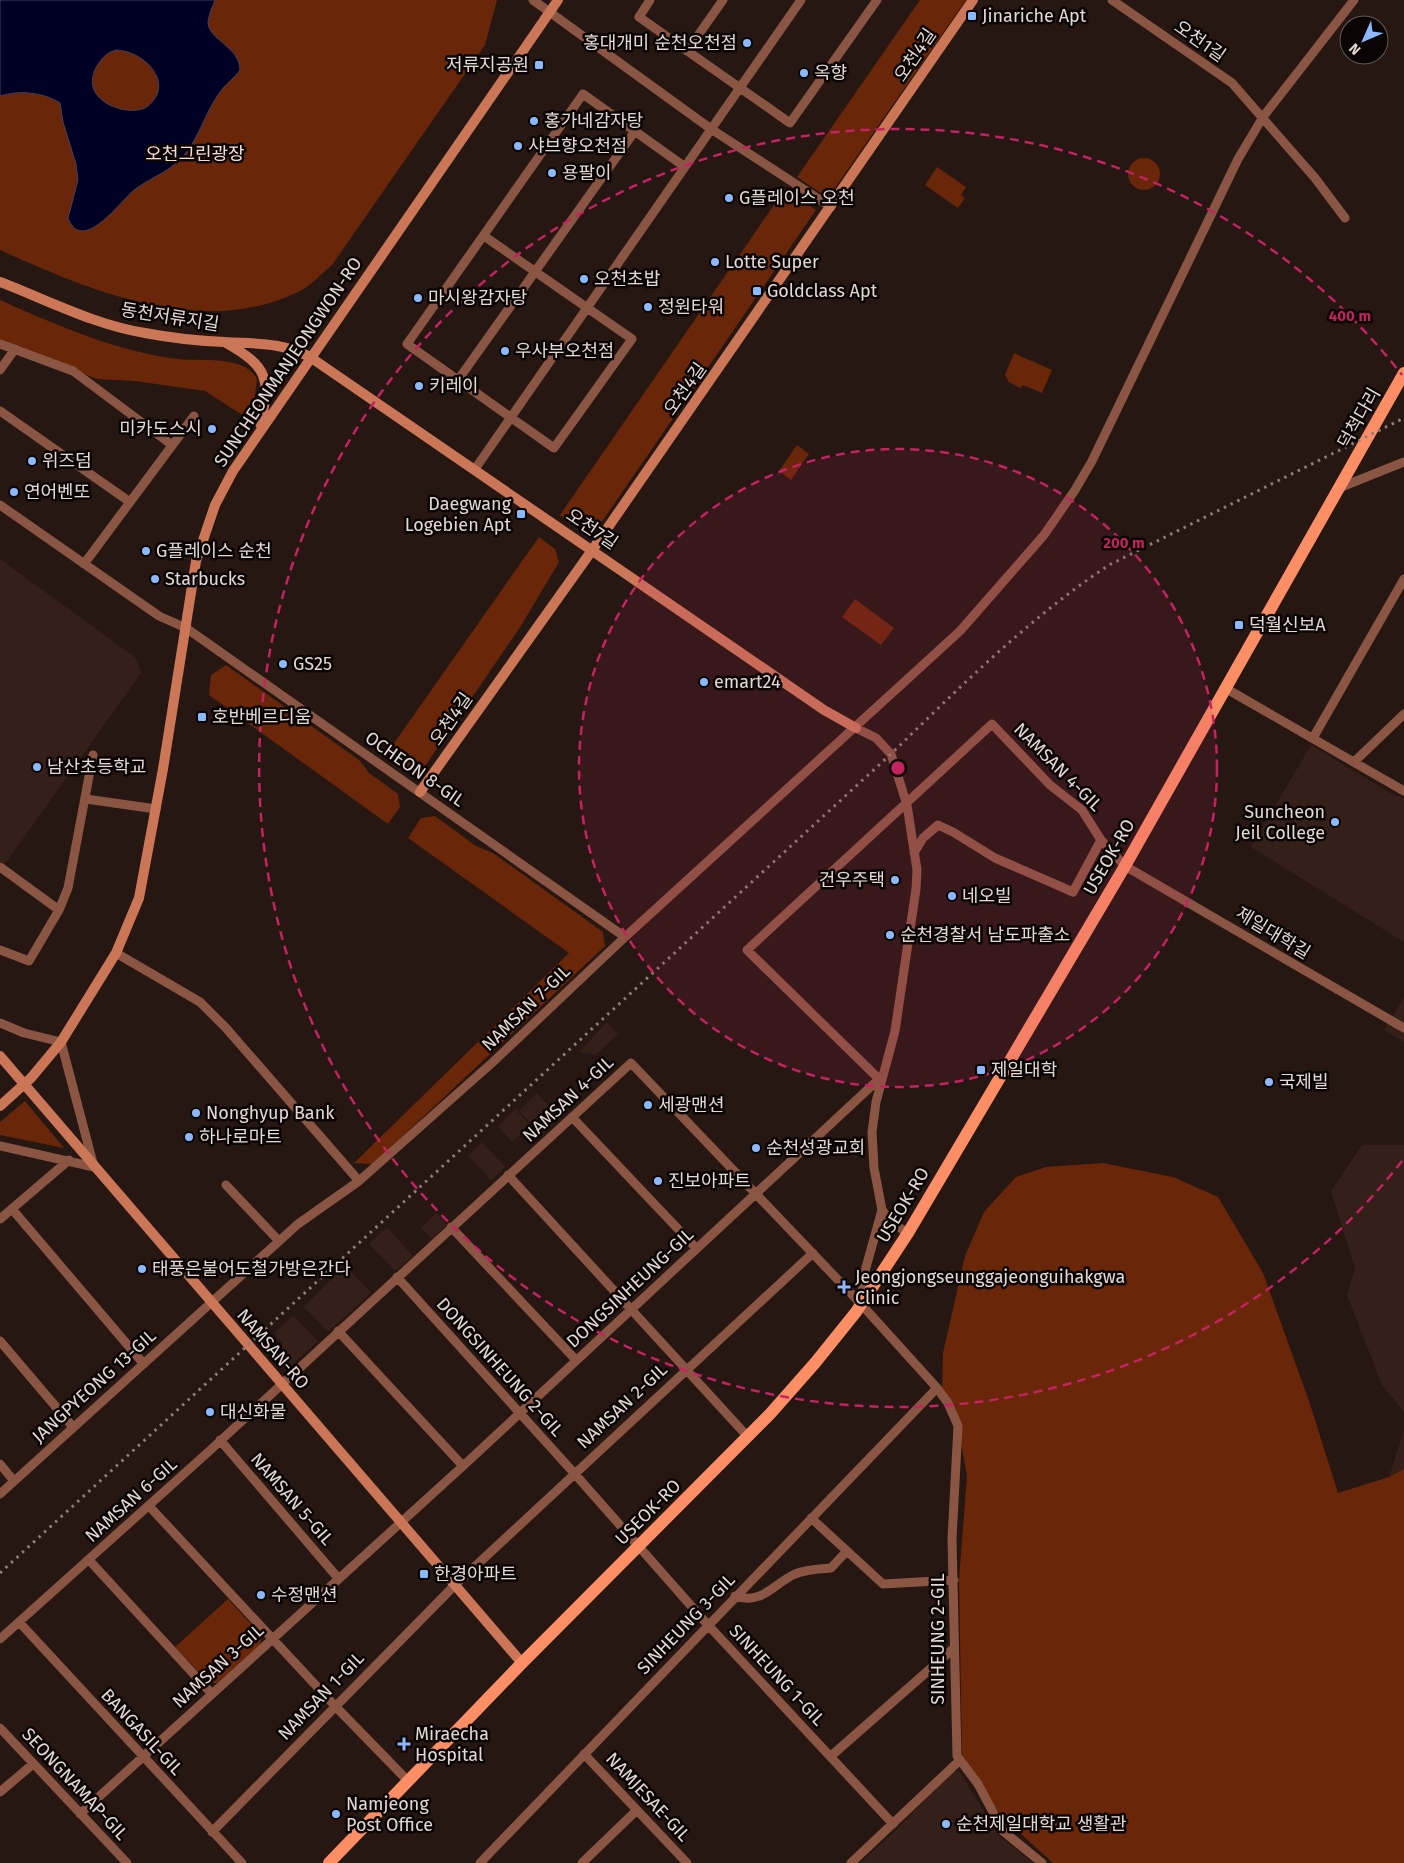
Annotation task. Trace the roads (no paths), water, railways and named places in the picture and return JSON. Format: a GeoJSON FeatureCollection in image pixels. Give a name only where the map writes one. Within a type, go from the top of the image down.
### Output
{"type":"FeatureCollection","features":[{"type":"Feature","properties":{"kind":"main road","name":"덕척다리"},"geometry":{"type":"LineString","coordinates":[[1341,484],[1404,373]]}},
{"type":"Feature","properties":{"kind":"main road","name":"USEOK-RO"},"geometry":{"type":"LineString","coordinates":[[329,1863],[522,1663],[748,1437],[815,1363],[861,1304],[908,1234],[1125,866],[1341,484]]}},
{"type":"Feature","properties":{"kind":"street"},"geometry":{"type":"LineString","coordinates":[[534,0],[711,129],[831,207]]}},
{"type":"Feature","properties":{"kind":"street","name":"SUNCHEONMANJEONGWON-RO"},"geometry":{"type":"LineString","coordinates":[[0,1106],[24,1085],[61,1042],[116,953],[139,898],[156,809],[194,570],[206,531],[233,471],[558,0]]}},
{"type":"Feature","properties":{"kind":"street"},"geometry":{"type":"LineString","coordinates":[[650,0],[639,17],[790,123],[877,0]]}},
{"type":"Feature","properties":{"kind":"street"},"geometry":{"type":"LineString","coordinates":[[687,51],[723,0]]}},
{"type":"Feature","properties":{"kind":"street"},"geometry":{"type":"LineString","coordinates":[[475,469],[801,0]]}},
{"type":"Feature","properties":{"kind":"street","name":"오천4길"},"geometry":{"type":"LineString","coordinates":[[420,792],[593,550],[972,0]]}},
{"type":"Feature","properties":{"kind":"street","name":"오천1길"},"geometry":{"type":"LineString","coordinates":[[1112,0],[1232,83],[1315,178],[1345,218]]}},
{"type":"Feature","properties":{"kind":"street","name":"NAMSAN 7-GIL"},"geometry":{"type":"LineString","coordinates":[[211,1302],[311,1213],[359,1181],[493,1062],[625,937],[960,631],[1003,584],[1059,515],[1092,461],[1216,200],[1263,117],[1354,0]]}},
{"type":"Feature","properties":{"kind":"street"},"geometry":{"type":"LineString","coordinates":[[484,236],[632,339],[554,448],[408,344],[583,94],[685,167]]}},
{"type":"Feature","properties":{"kind":"street"},"geometry":{"type":"LineString","coordinates":[[458,380],[635,131]]}},
{"type":"Feature","properties":{"kind":"street","name":"동천저류지길"},"geometry":{"type":"LineString","coordinates":[[0,282],[117,327],[168,337],[273,344],[288,347],[310,357]]}},
{"type":"Feature","properties":{"kind":"street"},"geometry":{"type":"LineString","coordinates":[[225,342],[246,354],[256,365],[266,383],[266,400],[259,431]]}},
{"type":"Feature","properties":{"kind":"street"},"geometry":{"type":"LineString","coordinates":[[0,344],[73,371],[172,445]]}},
{"type":"Feature","properties":{"kind":"street"},"geometry":{"type":"LineString","coordinates":[[0,370],[15,349]]}},
{"type":"Feature","properties":{"kind":"street","name":"오천7길"},"geometry":{"type":"LineString","coordinates":[[310,357],[824,710],[856,728]]}},
{"type":"Feature","properties":{"kind":"street"},"geometry":{"type":"LineString","coordinates":[[0,412],[130,502]]}},
{"type":"Feature","properties":{"kind":"street"},"geometry":{"type":"LineString","coordinates":[[84,564],[194,416]]}},
{"type":"Feature","properties":{"kind":"street"},"geometry":{"type":"LineString","coordinates":[[1341,484],[1404,462]]}},
{"type":"Feature","properties":{"kind":"street","name":"OCHEON 8-GIL"},"geometry":{"type":"LineString","coordinates":[[0,505],[160,616],[186,628],[625,937]]}},
{"type":"Feature","properties":{"kind":"street"},"geometry":{"type":"LineString","coordinates":[[1313,738],[1403,583]]}},
{"type":"Feature","properties":{"kind":"street"},"geometry":{"type":"LineString","coordinates":[[1226,688],[1404,791]]}},
{"type":"Feature","properties":{"kind":"street"},"geometry":{"type":"LineString","coordinates":[[1354,762],[1404,714]]}},
{"type":"Feature","properties":{"kind":"street","name":"NAMSAN 4-GIL"},"geometry":{"type":"LineString","coordinates":[[880,1080],[747,950],[907,805],[992,724],[1050,785],[1082,810],[1101,840]]}},
{"type":"Feature","properties":{"kind":"street"},"geometry":{"type":"LineString","coordinates":[[856,728],[876,738],[892,754],[907,805],[917,870],[914,906],[895,1031],[880,1080],[873,1116],[874,1168],[882,1210],[865,1271],[861,1304],[937,1388]]}},
{"type":"Feature","properties":{"kind":"street"},"geometry":{"type":"LineString","coordinates":[[0,950],[29,961],[60,910],[68,888],[93,755]]}},
{"type":"Feature","properties":{"kind":"street"},"geometry":{"type":"LineString","coordinates":[[86,799],[156,809]]}},
{"type":"Feature","properties":{"kind":"street"},"geometry":{"type":"LineString","coordinates":[[914,853],[923,838],[938,825],[954,832],[995,858],[1073,892],[1101,840]]}},
{"type":"Feature","properties":{"kind":"street","name":"제일대학길"},"geometry":{"type":"LineString","coordinates":[[1101,840],[1125,866],[1404,1028]]}},
{"type":"Feature","properties":{"kind":"street"},"geometry":{"type":"LineString","coordinates":[[0,867],[60,910]]}},
{"type":"Feature","properties":{"kind":"street"},"geometry":{"type":"LineString","coordinates":[[116,953],[200,1002],[226,1028],[359,1181]]}},
{"type":"Feature","properties":{"kind":"street"},"geometry":{"type":"LineString","coordinates":[[0,1024],[24,1034],[61,1042],[94,1167]]}},
{"type":"Feature","properties":{"kind":"street","name":"NAMSAN-RO"},"geometry":{"type":"LineString","coordinates":[[0,1056],[522,1663]]}},
{"type":"Feature","properties":{"kind":"street","name":"NAMSAN 4-GIL"},"geometry":{"type":"LineString","coordinates":[[281,1384],[631,1062],[861,1304]]}},
{"type":"Feature","properties":{"kind":"street","name":"DONGSINHEUNG-GIL"},"geometry":{"type":"LineString","coordinates":[[400,1521],[463,1466],[696,1248],[880,1080]]}},
{"type":"Feature","properties":{"kind":"street"},"geometry":{"type":"LineString","coordinates":[[572,1117],[696,1248]]}},
{"type":"Feature","properties":{"kind":"street"},"geometry":{"type":"LineString","coordinates":[[0,1146],[94,1167]]}},
{"type":"Feature","properties":{"kind":"street"},"geometry":{"type":"LineString","coordinates":[[0,1219],[69,1160]]}},
{"type":"Feature","properties":{"kind":"street"},"geometry":{"type":"LineString","coordinates":[[508,1175],[748,1437]]}},
{"type":"Feature","properties":{"kind":"street"},"geometry":{"type":"LineString","coordinates":[[226,1184],[279,1241]]}},
{"type":"Feature","properties":{"kind":"street"},"geometry":{"type":"LineString","coordinates":[[12,1209],[143,1363]]}},
{"type":"Feature","properties":{"kind":"street"},"geometry":{"type":"LineString","coordinates":[[882,1210],[892,1223],[908,1234]]}},
{"type":"Feature","properties":{"kind":"street"},"geometry":{"type":"LineString","coordinates":[[452,1227],[576,1360]]}},
{"type":"Feature","properties":{"kind":"street","name":"NAMSAN 2-GIL"},"geometry":{"type":"LineString","coordinates":[[455,1585],[574,1472],[813,1253]]}},
{"type":"Feature","properties":{"kind":"street","name":"DONGSINHEUNG 2-GIL"},"geometry":{"type":"LineString","coordinates":[[397,1277],[639,1546]]}},
{"type":"Feature","properties":{"kind":"street","name":"JANGPYEONG 13-GIL"},"geometry":{"type":"LineString","coordinates":[[0,1494],[211,1302]]}},
{"type":"Feature","properties":{"kind":"street"},"geometry":{"type":"LineString","coordinates":[[338,1330],[463,1466]]}},
{"type":"Feature","properties":{"kind":"street"},"geometry":{"type":"LineString","coordinates":[[0,1340],[73,1427]]}},
{"type":"Feature","properties":{"kind":"street","name":"NAMSAN 6-GIL"},"geometry":{"type":"LineString","coordinates":[[0,1639],[149,1506],[281,1384]]}},
{"type":"Feature","properties":{"kind":"street","name":"SINHEUNG 3-GIL"},"geometry":{"type":"LineString","coordinates":[[480,1863],[937,1388]]}},
{"type":"Feature","properties":{"kind":"street","name":"SINHEUNG 2-GIL"},"geometry":{"type":"LineString","coordinates":[[937,1388],[955,1416],[958,1426],[952,1539],[956,1750],[959,1761]]}},
{"type":"Feature","properties":{"kind":"street","name":"NAMSAN 5-GIL"},"geometry":{"type":"LineString","coordinates":[[220,1440],[338,1578]]}},
{"type":"Feature","properties":{"kind":"street"},"geometry":{"type":"LineString","coordinates":[[0,1464],[14,1481]]}},
{"type":"Feature","properties":{"kind":"street"},"geometry":{"type":"LineString","coordinates":[[149,1506],[334,1706],[408,1781]]}},
{"type":"Feature","properties":{"kind":"street"},"geometry":{"type":"LineString","coordinates":[[811,1518],[883,1584],[954,1580]]}},
{"type":"Feature","properties":{"kind":"street","name":"NAMSAN 3-GIL"},"geometry":{"type":"LineString","coordinates":[[80,1814],[400,1521]]}},
{"type":"Feature","properties":{"kind":"street","name":"SINHEUNG 1-GIL"},"geometry":{"type":"LineString","coordinates":[[639,1546],[708,1625],[893,1824]]}},
{"type":"Feature","properties":{"kind":"street"},"geometry":{"type":"LineString","coordinates":[[735,1596],[746,1600],[754,1599],[795,1574],[808,1569],[831,1568],[846,1552]]}},
{"type":"Feature","properties":{"kind":"street"},"geometry":{"type":"LineString","coordinates":[[89,1560],[212,1694]]}},
{"type":"Feature","properties":{"kind":"street","name":"NAMSAN 1-GIL"},"geometry":{"type":"LineString","coordinates":[[212,1832],[455,1585]]}},
{"type":"Feature","properties":{"kind":"street","name":"BANGASIL-GIL"},"geometry":{"type":"LineString","coordinates":[[19,1622],[242,1863]]}},
{"type":"Feature","properties":{"kind":"street"},"geometry":{"type":"LineString","coordinates":[[831,1756],[954,1648]]}},
{"type":"Feature","properties":{"kind":"street","name":"SEONGNAMAP-GIL"},"geometry":{"type":"LineString","coordinates":[[0,1728],[127,1863]]}},
{"type":"Feature","properties":{"kind":"street","name":"NAMJESAE-GIL"},"geometry":{"type":"LineString","coordinates":[[584,1754],[687,1863]]}},
{"type":"Feature","properties":{"kind":"street"},"geometry":{"type":"LineString","coordinates":[[852,1863],[959,1761],[978,1784],[1003,1831],[1042,1863]]}},
{"type":"Feature","properties":{"kind":"street"},"geometry":{"type":"LineString","coordinates":[[0,1792],[33,1764]]}},
{"type":"Feature","properties":{"kind":"street"},"geometry":{"type":"LineString","coordinates":[[582,1863],[637,1810]]}},
{"type":"Feature","properties":{"kind":"water"},"geometry":{"type":"Polygon","coordinates":[[[0,0],[215,0],[208,20],[210,29],[235,55],[239,62],[240,70],[215,99],[193,142],[183,156],[170,168],[134,190],[101,222],[91,229],[82,231],[74,228],[68,218],[78,180],[76,164],[63,122],[60,103],[46,96],[31,93],[15,93],[0,96],[0,0]],[[117,50],[110,52],[103,58],[97,66],[93,79],[94,89],[100,98],[119,109],[140,109],[148,106],[156,97],[159,88],[158,79],[154,70],[147,63],[138,56],[117,50]]]}},
{"type":"Feature","properties":{"kind":"railway"},"geometry":{"type":"LineString","coordinates":[[0,1573],[891,754],[1023,630],[1109,565],[1404,418]]}},
{"type":"Feature","properties":{"kind":"place","name":"Jinariche Apt"},"geometry":{"type":"Point","coordinates":[972,16]}},
{"type":"Feature","properties":{"kind":"place","name":"홍대개미 순천오천점"},"geometry":{"type":"Point","coordinates":[747,43]}},
{"type":"Feature","properties":{"kind":"place","name":"저류지공원"},"geometry":{"type":"Point","coordinates":[539,65]}},
{"type":"Feature","properties":{"kind":"place","name":"옥향"},"geometry":{"type":"Point","coordinates":[804,73]}},
{"type":"Feature","properties":{"kind":"place","name":"홍가네감자탕"},"geometry":{"type":"Point","coordinates":[534,121]}},
{"type":"Feature","properties":{"kind":"place","name":"샤브향오천점"},"geometry":{"type":"Point","coordinates":[518,146]}},
{"type":"Feature","properties":{"kind":"place","name":"용팔이"},"geometry":{"type":"Point","coordinates":[552,173]}},
{"type":"Feature","properties":{"kind":"place","name":"G플레이스 오천"},"geometry":{"type":"Point","coordinates":[729,198]}},
{"type":"Feature","properties":{"kind":"place","name":"Lotte Super"},"geometry":{"type":"Point","coordinates":[715,262]}},
{"type":"Feature","properties":{"kind":"place","name":"오천초밥"},"geometry":{"type":"Point","coordinates":[584,279]}},
{"type":"Feature","properties":{"kind":"place","name":"Goldclass Apt"},"geometry":{"type":"Point","coordinates":[757,291]}},
{"type":"Feature","properties":{"kind":"place","name":"마시왕감자탕"},"geometry":{"type":"Point","coordinates":[418,298]}},
{"type":"Feature","properties":{"kind":"place","name":"정원타워"},"geometry":{"type":"Point","coordinates":[648,307]}},
{"type":"Feature","properties":{"kind":"place","name":"우사부오천점"},"geometry":{"type":"Point","coordinates":[505,351]}},
{"type":"Feature","properties":{"kind":"place","name":"키레이"},"geometry":{"type":"Point","coordinates":[419,386]}},
{"type":"Feature","properties":{"kind":"place","name":"미카도스시"},"geometry":{"type":"Point","coordinates":[212,429]}},
{"type":"Feature","properties":{"kind":"place","name":"위즈덤"},"geometry":{"type":"Point","coordinates":[32,461]}},
{"type":"Feature","properties":{"kind":"place","name":"연어벤또"},"geometry":{"type":"Point","coordinates":[14,492]}},
{"type":"Feature","properties":{"kind":"place","name":"Daegwang Logebien Apt"},"geometry":{"type":"Point","coordinates":[521,514]}},
{"type":"Feature","properties":{"kind":"place","name":"G플레이스 순천"},"geometry":{"type":"Point","coordinates":[146,551]}},
{"type":"Feature","properties":{"kind":"place","name":"Starbucks"},"geometry":{"type":"Point","coordinates":[155,579]}},
{"type":"Feature","properties":{"kind":"place","name":"덕월신보A"},"geometry":{"type":"Point","coordinates":[1239,625]}},
{"type":"Feature","properties":{"kind":"place","name":"GS25"},"geometry":{"type":"Point","coordinates":[283,664]}},
{"type":"Feature","properties":{"kind":"place","name":"emart24"},"geometry":{"type":"Point","coordinates":[704,682]}},
{"type":"Feature","properties":{"kind":"place","name":"호반베르디움"},"geometry":{"type":"Point","coordinates":[202,717]}},
{"type":"Feature","properties":{"kind":"place","name":"남산초등학교"},"geometry":{"type":"Point","coordinates":[37,767]}},
{"type":"Feature","properties":{"kind":"place","name":"Suncheon Jeil College"},"geometry":{"type":"Point","coordinates":[1335,822]}},
{"type":"Feature","properties":{"kind":"place","name":"건우주택"},"geometry":{"type":"Point","coordinates":[895,880]}},
{"type":"Feature","properties":{"kind":"place","name":"네오빌"},"geometry":{"type":"Point","coordinates":[952,896]}},
{"type":"Feature","properties":{"kind":"place","name":"순천경찰서 남도파출소"},"geometry":{"type":"Point","coordinates":[890,935]}},
{"type":"Feature","properties":{"kind":"place","name":"제일대학"},"geometry":{"type":"Point","coordinates":[981,1070]}},
{"type":"Feature","properties":{"kind":"place","name":"국제빌"},"geometry":{"type":"Point","coordinates":[1269,1082]}},
{"type":"Feature","properties":{"kind":"place","name":"세광맨션"},"geometry":{"type":"Point","coordinates":[648,1105]}},
{"type":"Feature","properties":{"kind":"place","name":"Nonghyup Bank"},"geometry":{"type":"Point","coordinates":[196,1113]}},
{"type":"Feature","properties":{"kind":"place","name":"하나로마트"},"geometry":{"type":"Point","coordinates":[189,1137]}},
{"type":"Feature","properties":{"kind":"place","name":"순천성광교회"},"geometry":{"type":"Point","coordinates":[756,1148]}},
{"type":"Feature","properties":{"kind":"place","name":"진보아파트"},"geometry":{"type":"Point","coordinates":[658,1181]}},
{"type":"Feature","properties":{"kind":"place","name":"태풍은불어도철가방은간다"},"geometry":{"type":"Point","coordinates":[142,1269]}},
{"type":"Feature","properties":{"kind":"place","name":"Jeongjongseunggajeonguihakgwa Clinic"},"geometry":{"type":"Point","coordinates":[844,1287]}},
{"type":"Feature","properties":{"kind":"place","name":"대신화물"},"geometry":{"type":"Point","coordinates":[210,1412]}},
{"type":"Feature","properties":{"kind":"place","name":"한경아파트"},"geometry":{"type":"Point","coordinates":[424,1574]}},
{"type":"Feature","properties":{"kind":"place","name":"수정맨션"},"geometry":{"type":"Point","coordinates":[261,1595]}},
{"type":"Feature","properties":{"kind":"place","name":"Miraecha Hospital"},"geometry":{"type":"Point","coordinates":[404,1744]}},
{"type":"Feature","properties":{"kind":"place","name":"Namjeong Post Office"},"geometry":{"type":"Point","coordinates":[336,1814]}},
{"type":"Feature","properties":{"kind":"place","name":"순천제일대학교 생활관"},"geometry":{"type":"Point","coordinates":[946,1824]}},
{"type":"Feature","properties":{"kind":"park label","name":"오천그린광장"},"geometry":{"type":"Point","coordinates":[195,154]}}]}
